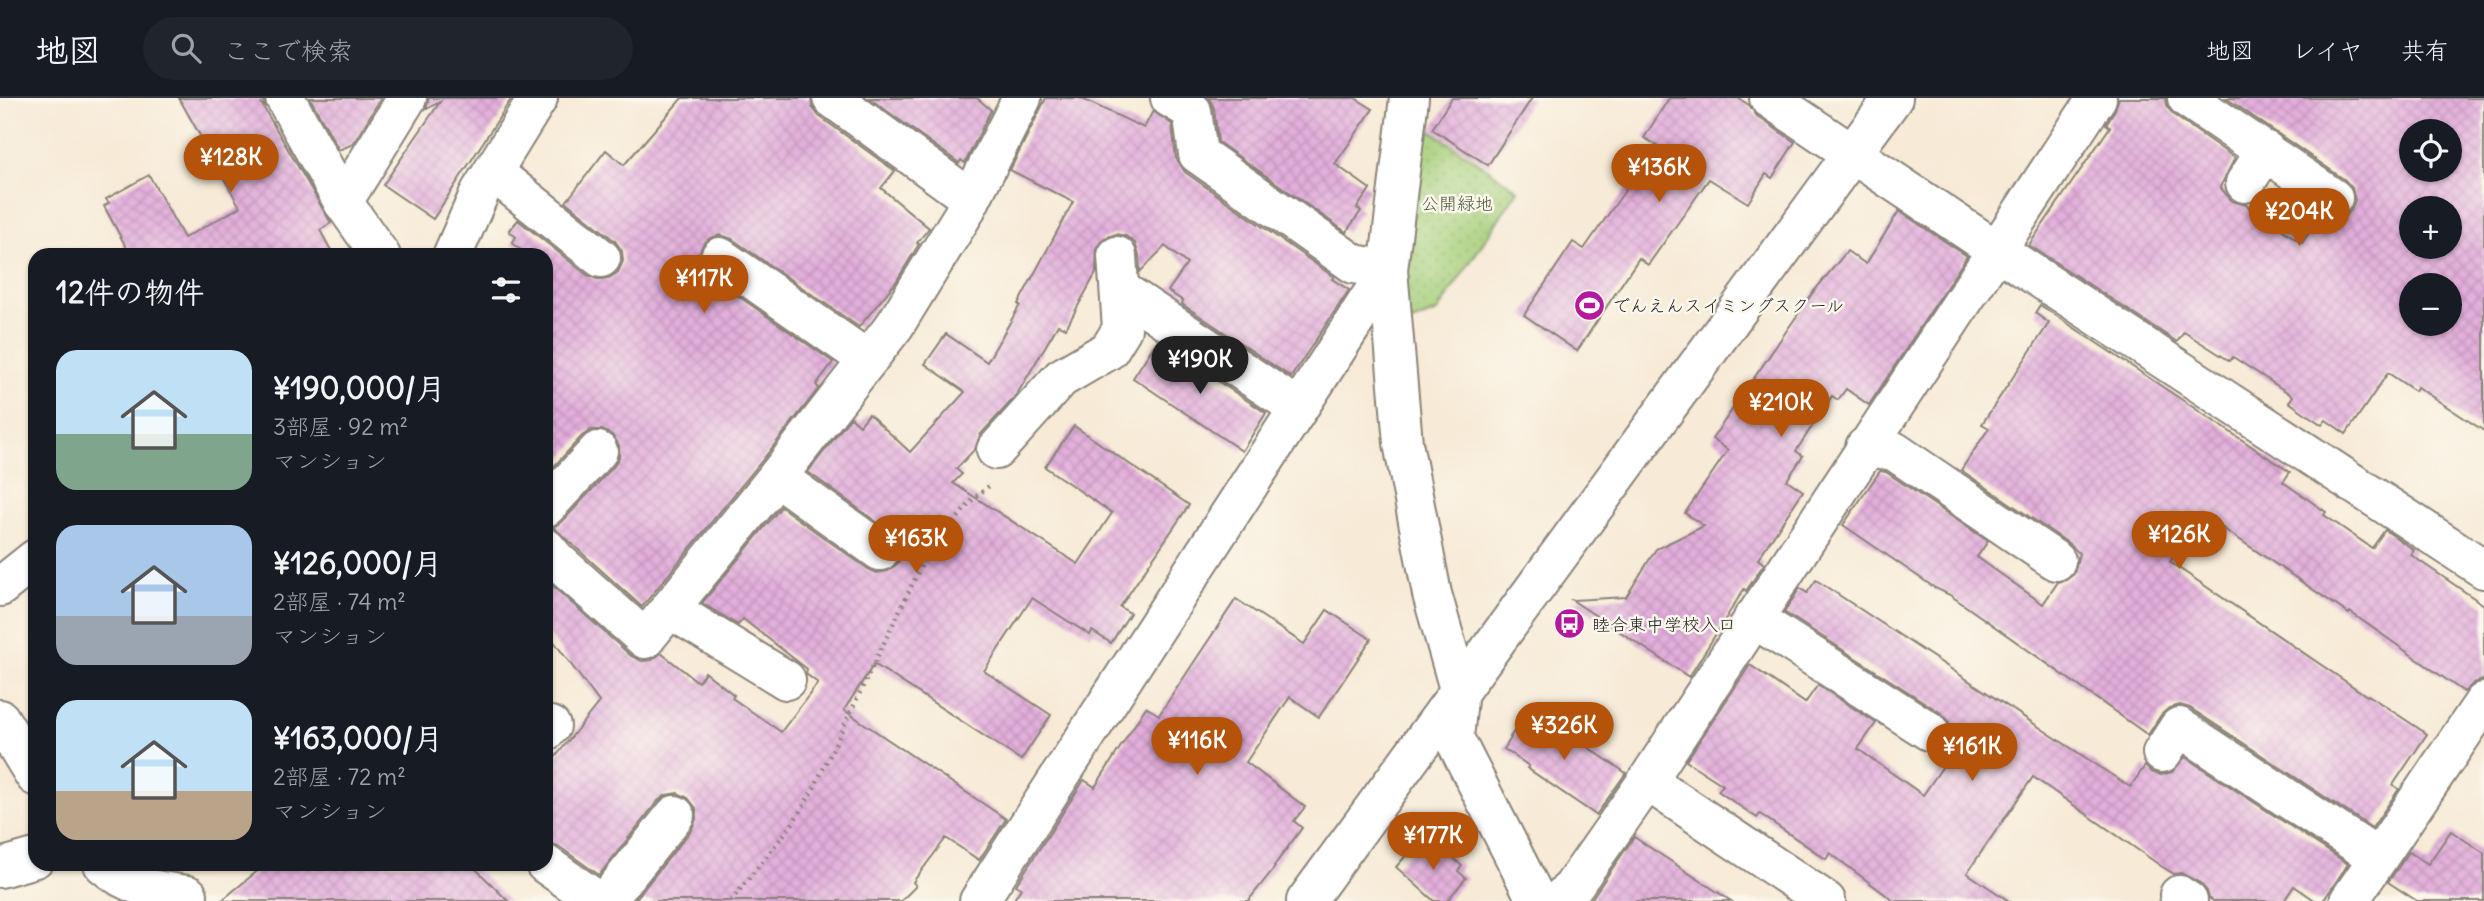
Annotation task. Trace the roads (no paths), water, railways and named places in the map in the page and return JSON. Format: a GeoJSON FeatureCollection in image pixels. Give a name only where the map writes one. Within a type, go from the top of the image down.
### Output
{"type":"FeatureCollection","features":[{"type":"Feature","properties":{"kind":"street"},"geometry":{"type":"LineString","coordinates":[[285,98],[343,202],[375,248]]}},
{"type":"Feature","properties":{"kind":"street"},"geometry":{"type":"LineString","coordinates":[[343,202],[407,98]]}},
{"type":"Feature","properties":{"kind":"street"},"geometry":{"type":"LineString","coordinates":[[456,248],[480,192],[538,98]]}},
{"type":"Feature","properties":{"kind":"street"},"geometry":{"type":"LineString","coordinates":[[832,98],[971,199]]}},
{"type":"Feature","properties":{"kind":"street"},"geometry":{"type":"LineString","coordinates":[[553,556],[645,639],[777,477],[895,325],[971,199],[1022,98]]}},
{"type":"Feature","properties":{"kind":"street"},"geometry":{"type":"LineString","coordinates":[[1170,98],[1192,111],[1198,154],[1354,264],[1388,270]]}},
{"type":"Feature","properties":{"kind":"street"},"geometry":{"type":"LineString","coordinates":[[1409,98],[1388,270],[1404,443],[1432,594],[1459,689],[1454,738],[1537,901]]}},
{"type":"Feature","properties":{"kind":"street"},"geometry":{"type":"LineString","coordinates":[[1769,98],[2484,569]]}},
{"type":"Feature","properties":{"kind":"street"},"geometry":{"type":"LineString","coordinates":[[1306,901],[1893,98]]}},
{"type":"Feature","properties":{"kind":"street"},"geometry":{"type":"LineString","coordinates":[[1558,901],[1572,888],[1647,780],[2096,98]]}},
{"type":"Feature","properties":{"kind":"street"},"geometry":{"type":"LineString","coordinates":[[2187,98],[2333,198]]}},
{"type":"Feature","properties":{"kind":"street"},"geometry":{"type":"LineString","coordinates":[[2245,183],[2266,151]]}},
{"type":"Feature","properties":{"kind":"street"},"geometry":{"type":"LineString","coordinates":[[493,172],[601,258]]}},
{"type":"Feature","properties":{"kind":"street"},"geometry":{"type":"LineString","coordinates":[[720,257],[868,360]]}},
{"type":"Feature","properties":{"kind":"street"},"geometry":{"type":"LineString","coordinates":[[979,901],[1388,270]]}},
{"type":"Feature","properties":{"kind":"street"},"geometry":{"type":"LineString","coordinates":[[995,467],[1061,378],[1109,350],[1122,329],[1119,273],[1298,408]]}},
{"type":"Feature","properties":{"kind":"street"},"geometry":{"type":"LineString","coordinates":[[1865,447],[1894,451],[2056,561]]}},
{"type":"Feature","properties":{"kind":"street"},"geometry":{"type":"LineString","coordinates":[[553,500],[598,452]]}},
{"type":"Feature","properties":{"kind":"street"},"geometry":{"type":"LineString","coordinates":[[777,477],[880,551]]}},
{"type":"Feature","properties":{"kind":"street"},"geometry":{"type":"LineString","coordinates":[[0,587],[28,565]]}},
{"type":"Feature","properties":{"kind":"street"},"geometry":{"type":"LineString","coordinates":[[670,609],[786,680]]}},
{"type":"Feature","properties":{"kind":"street"},"geometry":{"type":"LineString","coordinates":[[1753,618],[1912,732]]}},
{"type":"Feature","properties":{"kind":"street"},"geometry":{"type":"LineString","coordinates":[[2349,901],[2484,702]]}},
{"type":"Feature","properties":{"kind":"street"},"geometry":{"type":"LineString","coordinates":[[0,719],[28,765]]}},
{"type":"Feature","properties":{"kind":"street"},"geometry":{"type":"LineString","coordinates":[[2179,727],[2378,858]]}},
{"type":"Feature","properties":{"kind":"street"},"geometry":{"type":"LineString","coordinates":[[1647,780],[1826,901]]}},
{"type":"Feature","properties":{"kind":"street"},"geometry":{"type":"LineString","coordinates":[[606,901],[675,815]]}},
{"type":"Feature","properties":{"kind":"street"},"geometry":{"type":"LineString","coordinates":[[0,868],[28,860]]}},
{"type":"Feature","properties":{"kind":"street"},"geometry":{"type":"LineString","coordinates":[[553,870],[598,901]]}},
{"type":"Feature","properties":{"kind":"street"},"geometry":{"type":"LineString","coordinates":[[112,871],[128,883],[147,890],[191,887]]}},
{"type":"Feature","properties":{"kind":"place","name":"でんえんスイミングスクール"},"geometry":{"type":"Point","coordinates":[1589,305]}},
{"type":"Feature","properties":{"kind":"place","name":"睦合東中学校入口"},"geometry":{"type":"Point","coordinates":[1569,624]}},
{"type":"Feature","properties":{"kind":"park label","name":"公開緑地"},"geometry":{"type":"Point","coordinates":[1457,203]}}]}
